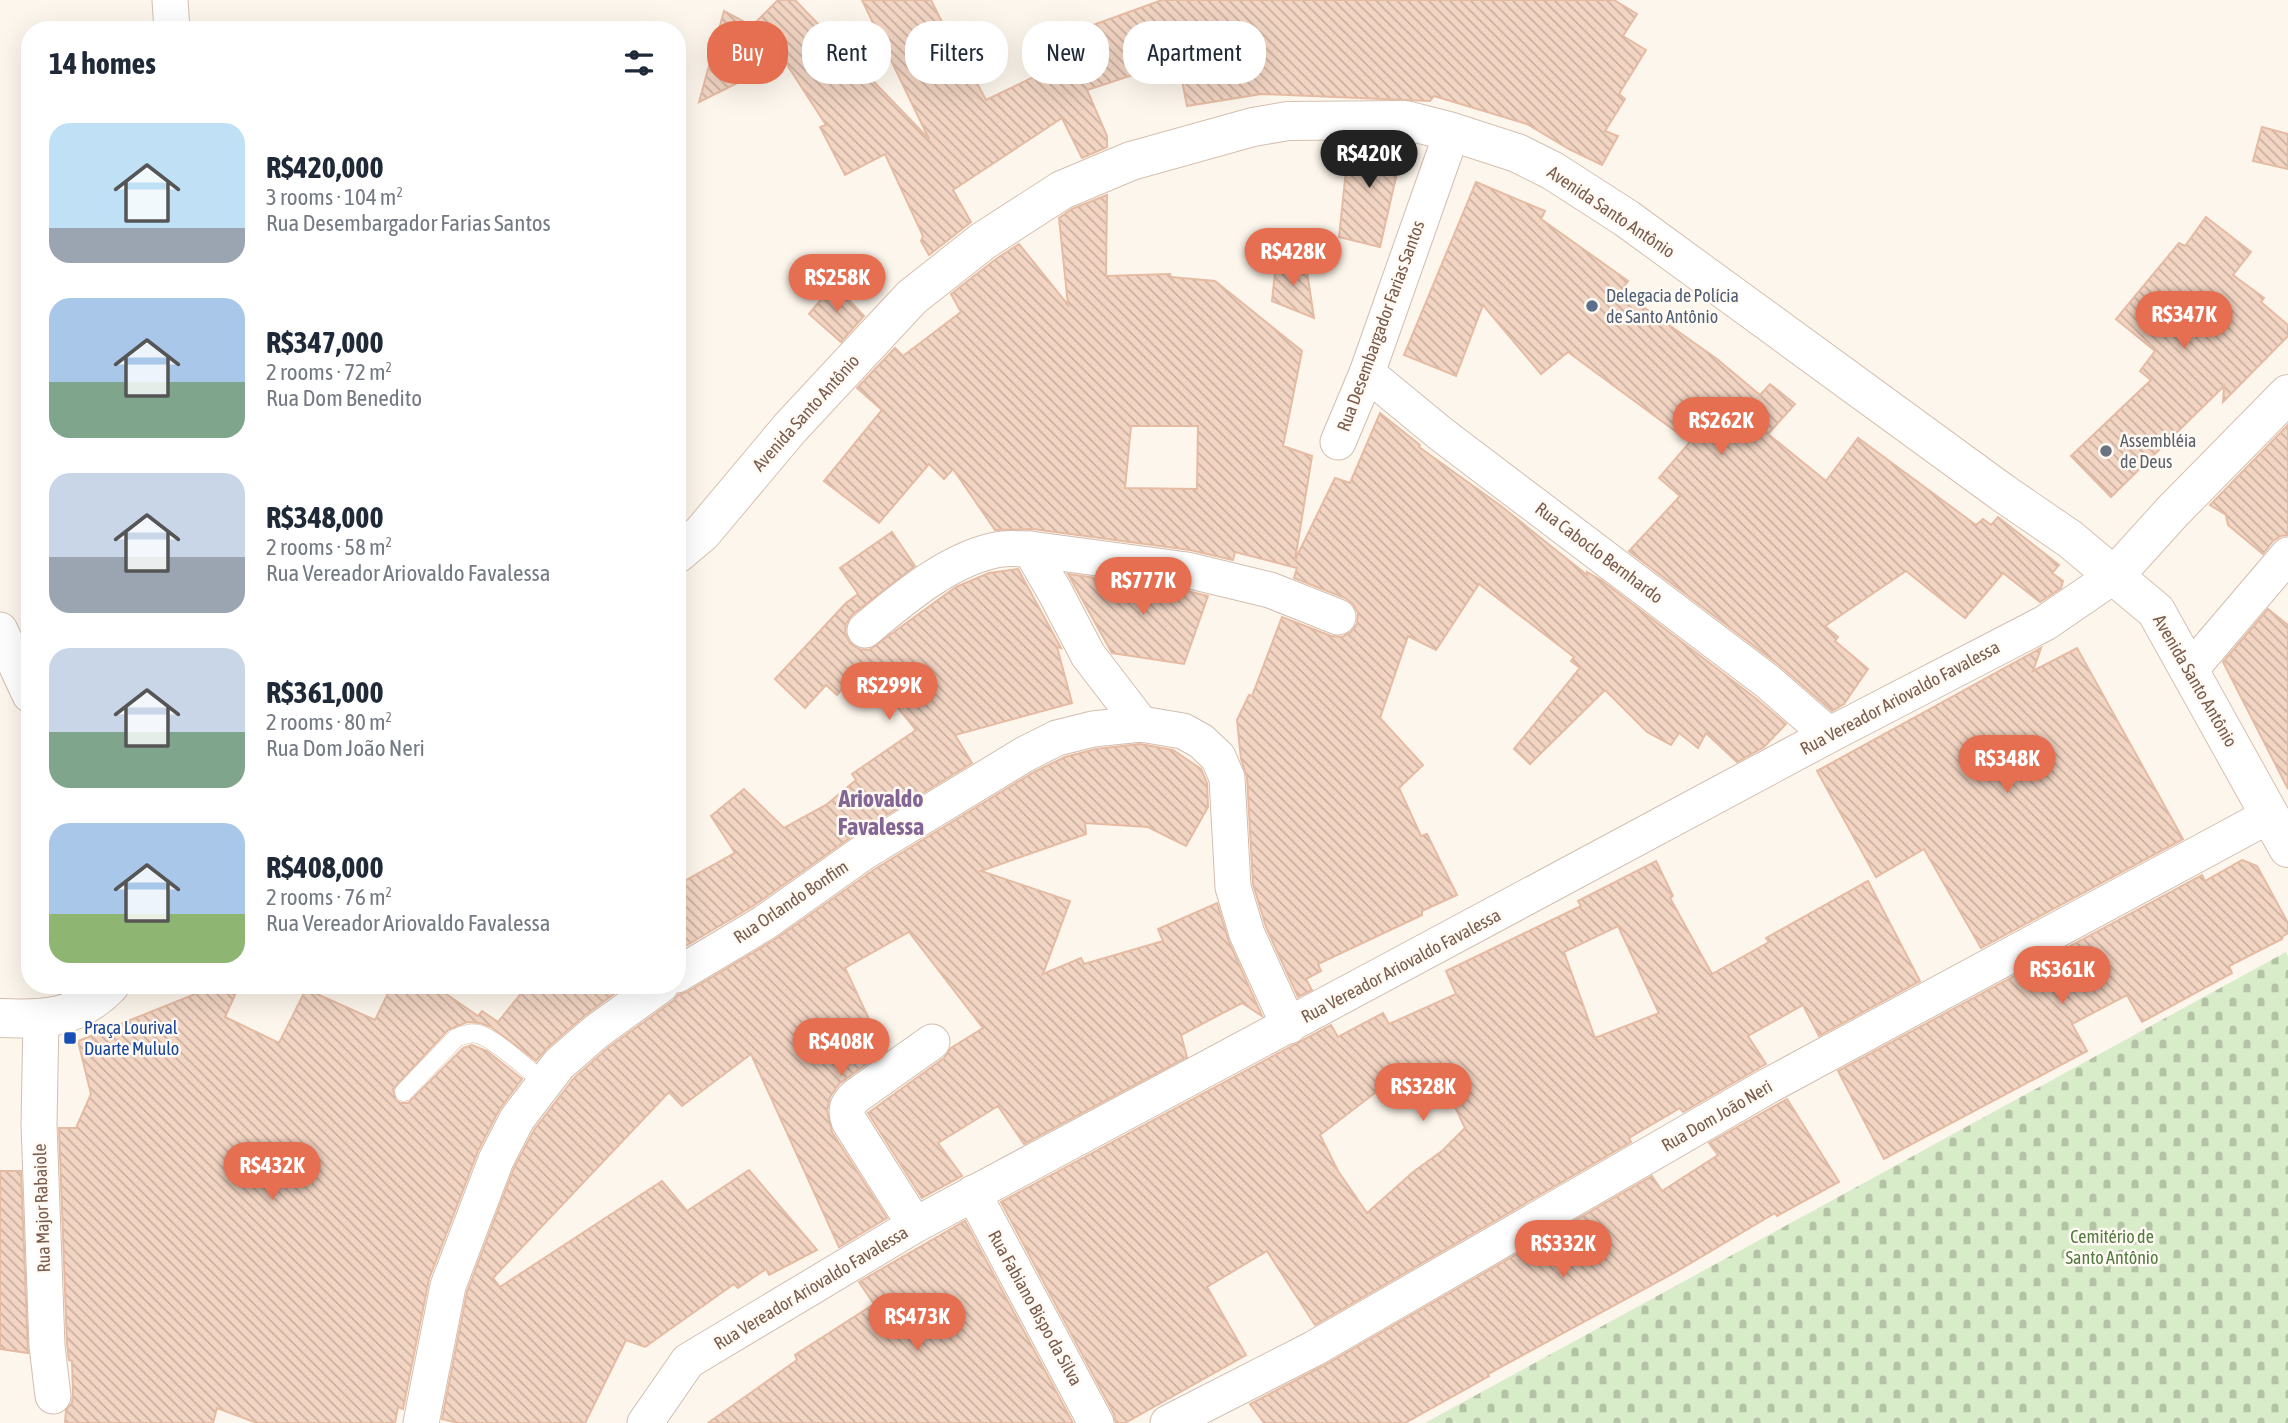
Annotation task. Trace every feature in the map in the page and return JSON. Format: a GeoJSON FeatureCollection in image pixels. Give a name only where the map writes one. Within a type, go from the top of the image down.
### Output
{"type":"FeatureCollection","features":[{"type":"Feature","properties":{"kind":"street"},"geometry":{"type":"LineString","coordinates":[[170,0],[171,21]]}},
{"type":"Feature","properties":{"kind":"street","name":"Avenida Santo Antônio"},"geometry":{"type":"LineString","coordinates":[[686,546],[702,533],[782,437],[912,297],[983,241],[1062,190],[1131,161],[1205,139],[1276,123],[1405,120],[1517,153],[1553,171],[1594,197],[2070,539],[2115,575],[2156,611],[2288,848]]}},
{"type":"Feature","properties":{"kind":"street","name":"Rua Desembargador Farias Santos"},"geometry":{"type":"LineString","coordinates":[[1338,442],[1367,373],[1452,132]]}},
{"type":"Feature","properties":{"kind":"street","name":"Rua Caboclo Bernhardo"},"geometry":{"type":"LineString","coordinates":[[1367,373],[1441,434],[1767,681],[1829,735]]}},
{"type":"Feature","properties":{"kind":"street"},"geometry":{"type":"LineString","coordinates":[[2115,575],[2172,512],[2288,394]]}},
{"type":"Feature","properties":{"kind":"street"},"geometry":{"type":"LineString","coordinates":[[865,629],[907,595],[954,565],[1001,549],[1030,549],[1187,569],[1270,590],[1338,617]]}},
{"type":"Feature","properties":{"kind":"street"},"geometry":{"type":"LineString","coordinates":[[1030,549],[1088,655],[1141,724]]}},
{"type":"Feature","properties":{"kind":"street"},"geometry":{"type":"LineString","coordinates":[[2190,670],[2288,555]]}},
{"type":"Feature","properties":{"kind":"street","name":"Rua Vereador Ariovaldo Favalessa"},"geometry":{"type":"LineString","coordinates":[[645,1423],[688,1360],[915,1225],[1829,735],[2045,623],[2115,575]]}},
{"type":"Feature","properties":{"kind":"street"},"geometry":{"type":"LineString","coordinates":[[0,630],[21,676]]}},
{"type":"Feature","properties":{"kind":"street","name":"Rua Orlando Bonfim"},"geometry":{"type":"LineString","coordinates":[[686,970],[764,923],[864,852],[1025,754],[1057,738],[1093,729],[1141,724],[1183,731],[1201,741],[1218,757],[1227,778],[1233,887],[1247,934],[1289,1026]]}},
{"type":"Feature","properties":{"kind":"street","name":"Rua Dom João Neri"},"geometry":{"type":"LineString","coordinates":[[1168,1423],[1313,1349],[1768,1086],[2270,815]]}},
{"type":"Feature","properties":{"kind":"street"},"geometry":{"type":"LineString","coordinates":[[0,1018],[41,1019],[73,1012],[102,994]]}},
{"type":"Feature","properties":{"kind":"street"},"geometry":{"type":"LineString","coordinates":[[421,1423],[448,1286],[496,1160],[517,1119],[559,1064],[597,1031],[648,994]]}},
{"type":"Feature","properties":{"kind":"street","name":"Rua Major Rabaiole"},"geometry":{"type":"LineString","coordinates":[[41,1019],[40,1138],[47,1346],[53,1396]]}},
{"type":"Feature","properties":{"kind":"street"},"geometry":{"type":"LineString","coordinates":[[915,1225],[849,1121],[846,1112],[848,1103],[856,1096],[932,1042]]}},
{"type":"Feature","properties":{"kind":"street","name":"Rua Fabiano Bispo da Silva"},"geometry":{"type":"LineString","coordinates":[[973,1193],[1096,1423]]}},
{"type":"Feature","properties":{"kind":"lane"},"geometry":{"type":"LineString","coordinates":[[404,1092],[456,1038],[476,1033],[488,1038],[544,1082]]}},
{"type":"Feature","properties":{"kind":"green space","name":"Cemitério de Santo Antônio"},"geometry":{"type":"Polygon","coordinates":[[[2286,952],[2288,1423],[1425,1423],[2286,952]]]}},
{"type":"Feature","properties":{"kind":"building"},"geometry":{"type":"Polygon","coordinates":[[[778,0],[795,0],[815,21],[802,21],[802,84],[876,84],[929,139],[891,60],[891,21],[872,21],[862,0],[931,0],[942,21],[905,21],[905,84],[978,84],[986,100],[1022,83],[1105,84],[1087,90],[1107,136],[1107,147],[1082,158],[1062,118],[953,190],[971,222],[929,255],[885,154],[845,175],[820,127],[826,125],[788,66],[788,21],[757,21],[778,0]]]}},
{"type":"Feature","properties":{"kind":"building"},"geometry":{"type":"Polygon","coordinates":[[[1162,0],[1614,0],[1637,14],[1623,36],[1646,50],[1619,94],[1625,99],[1605,131],[1618,136],[1602,165],[1527,124],[1434,96],[1430,101],[1261,94],[1187,106],[1183,84],[1266,84],[1266,21],[1123,21],[1123,78],[1109,83],[1109,21],[1104,21],[1162,0]]]}},
{"type":"Feature","properties":{"kind":"building"},"geometry":{"type":"Polygon","coordinates":[[[724,11],[743,21],[721,21],[724,11]]]}},
{"type":"Feature","properties":{"kind":"building"},"geometry":{"type":"Polygon","coordinates":[[[707,73],[707,84],[735,84],[699,102],[707,73]]]}},
{"type":"Feature","properties":{"kind":"building"},"geometry":{"type":"Polygon","coordinates":[[[2262,127],[2288,134],[2288,169],[2253,161],[2262,127]]]}},
{"type":"Feature","properties":{"kind":"building"},"geometry":{"type":"Polygon","coordinates":[[[1349,142],[1404,142],[1380,247],[1339,237],[1349,142]]]}},
{"type":"Feature","properties":{"kind":"building"},"geometry":{"type":"Polygon","coordinates":[[[1476,182],[1545,211],[1541,219],[1628,281],[1621,291],[1717,359],[1760,395],[1770,384],[1795,404],[1768,434],[1826,481],[1858,438],[1976,525],[1983,519],[1991,525],[1998,517],[2059,565],[2052,573],[2063,581],[2061,588],[2040,602],[2003,573],[1965,618],[1906,571],[1825,626],[1838,637],[1835,641],[1868,669],[1844,704],[1832,711],[1779,665],[1629,551],[1680,496],[1659,478],[1690,442],[1568,352],[1541,374],[1483,305],[1456,376],[1404,355],[1476,182]]]}},
{"type":"Feature","properties":{"kind":"building"},"geometry":{"type":"Polygon","coordinates":[[[1107,195],[1106,276],[1170,274],[1171,277],[1215,281],[1302,351],[1283,446],[1312,456],[1295,560],[1335,478],[1350,483],[1380,413],[1420,445],[1419,447],[1501,506],[1587,575],[1587,572],[1601,580],[1786,724],[1764,747],[1737,762],[1706,733],[1698,748],[1679,733],[1671,745],[1647,732],[1605,690],[1530,764],[1514,749],[1580,668],[1571,661],[1574,657],[1479,584],[1436,650],[1408,636],[1380,718],[1423,765],[1399,788],[1421,836],[1427,834],[1457,895],[1422,911],[1422,915],[1318,964],[1321,971],[1306,979],[1312,990],[1298,997],[1266,927],[1253,884],[1247,777],[1241,759],[1237,720],[1249,695],[1252,696],[1282,617],[1331,636],[1342,637],[1351,632],[1357,624],[1358,613],[1353,604],[1345,598],[1294,578],[1297,568],[1235,552],[1233,560],[1190,550],[1033,529],[995,530],[953,469],[944,479],[929,464],[879,523],[824,481],[882,410],[857,388],[895,348],[903,356],[961,312],[951,294],[996,259],[1019,244],[1068,305],[1059,218],[1072,209],[1107,195]],[[1131,426],[1125,488],[1197,489],[1198,426],[1131,426]]]}},
{"type":"Feature","properties":{"kind":"building"},"geometry":{"type":"Polygon","coordinates":[[[2206,217],[2251,252],[2233,275],[2264,298],[2261,302],[2288,325],[2288,336],[2223,402],[2224,386],[2111,497],[2071,456],[2151,380],[2140,371],[2155,351],[2116,319],[2179,243],[2185,246],[2206,217]]]}},
{"type":"Feature","properties":{"kind":"building"},"geometry":{"type":"Polygon","coordinates":[[[1276,262],[1306,265],[1314,318],[1272,301],[1276,262]]]}},
{"type":"Feature","properties":{"kind":"building"},"geometry":{"type":"Polygon","coordinates":[[[834,284],[864,316],[841,342],[809,314],[834,284]]]}},
{"type":"Feature","properties":{"kind":"building"},"geometry":{"type":"Polygon","coordinates":[[[2288,425],[2288,535],[2273,541],[2263,554],[2228,525],[2226,515],[2210,505],[2288,425]]]}},
{"type":"Feature","properties":{"kind":"building"},"geometry":{"type":"Polygon","coordinates":[[[892,532],[915,566],[852,615],[846,624],[845,633],[850,643],[859,649],[869,650],[956,587],[989,573],[1018,569],[1061,648],[1057,647],[1072,703],[955,735],[972,763],[854,835],[753,906],[686,946],[686,880],[735,853],[711,816],[744,789],[784,828],[826,805],[856,780],[852,774],[916,730],[863,664],[837,695],[826,685],[805,708],[775,679],[846,603],[858,594],[840,568],[892,532]]]}},
{"type":"Feature","properties":{"kind":"building"},"geometry":{"type":"Polygon","coordinates":[[[1068,574],[1208,596],[1184,664],[1112,653],[1068,574]]]}},
{"type":"Feature","properties":{"kind":"building"},"geometry":{"type":"Polygon","coordinates":[[[2268,609],[2288,625],[2288,789],[2223,662],[2268,609]]]}},
{"type":"Feature","properties":{"kind":"building"},"geometry":{"type":"Polygon","coordinates":[[[2041,648],[2033,671],[2077,648],[2183,839],[1981,948],[1924,849],[1876,877],[1817,771],[2041,648]]]}},
{"type":"Feature","properties":{"kind":"building"},"geometry":{"type":"Polygon","coordinates":[[[1140,744],[1173,750],[1201,769],[1207,783],[1208,807],[1186,846],[1148,827],[1085,823],[1086,834],[981,871],[1070,901],[1043,974],[1081,958],[1084,964],[1163,941],[1158,929],[1217,903],[1229,942],[1262,1016],[1242,1003],[1181,1035],[1187,1057],[1024,1144],[998,1106],[938,1143],[962,1176],[922,1198],[868,1113],[944,1058],[951,1048],[983,1028],[909,932],[845,968],[884,1051],[839,1084],[830,1097],[827,1110],[832,1132],[887,1218],[839,1247],[751,1054],[682,1106],[669,1092],[493,1278],[500,1287],[662,1181],[687,1211],[749,1170],[817,1250],[769,1275],[766,1269],[738,1288],[734,1284],[645,1347],[626,1340],[585,1423],[458,1423],[442,1419],[467,1292],[514,1168],[534,1130],[574,1078],[609,1047],[678,995],[686,994],[774,940],[875,869],[1034,772],[1065,757],[1096,749],[1140,744]]]}},
{"type":"Feature","properties":{"kind":"building"},"geometry":{"type":"Polygon","coordinates":[[[2242,860],[2257,866],[2288,923],[2288,933],[2282,939],[2229,966],[2232,973],[2142,1022],[2127,995],[2072,1024],[2087,1051],[1884,1159],[1838,1071],[2202,875],[2205,881],[2242,860]]]}},
{"type":"Feature","properties":{"kind":"building"},"geometry":{"type":"Polygon","coordinates":[[[1656,861],[1673,896],[1670,898],[1712,974],[1769,942],[1766,938],[1868,881],[1920,981],[1819,1036],[1803,1005],[1748,1036],[1766,1064],[1683,1112],[1680,1108],[1629,1138],[1631,1142],[1315,1325],[1267,1251],[1207,1287],[1246,1355],[1125,1423],[1116,1423],[1114,1414],[1001,1202],[1331,1025],[1338,1037],[1383,1013],[1389,1024],[1456,994],[1446,971],[1581,906],[1578,901],[1656,861]],[[1618,926],[1564,952],[1595,1038],[1659,1013],[1618,926]],[[1435,1065],[1387,1091],[1384,1086],[1320,1135],[1338,1171],[1367,1213],[1413,1172],[1442,1151],[1465,1128],[1435,1065]]]}},
{"type":"Feature","properties":{"kind":"building"},"geometry":{"type":"Polygon","coordinates":[[[195,994],[235,995],[225,1017],[279,1043],[304,994],[317,994],[375,1020],[388,994],[446,994],[478,1016],[482,1011],[498,1022],[521,994],[614,994],[584,1016],[536,1061],[491,1027],[480,1023],[467,1022],[448,1030],[393,1089],[396,1100],[408,1103],[463,1048],[472,1045],[487,1051],[522,1079],[499,1110],[478,1151],[429,1279],[403,1409],[398,1407],[395,1423],[257,1423],[217,1408],[213,1423],[65,1423],[66,1410],[72,1403],[73,1394],[72,1361],[69,1360],[67,1344],[59,1128],[76,1128],[91,1094],[78,1041],[195,994]]]}},
{"type":"Feature","properties":{"kind":"building"},"geometry":{"type":"Polygon","coordinates":[[[1787,1099],[1839,1182],[1777,1216],[1775,1213],[1674,1273],[1488,1374],[1489,1376],[1405,1423],[1264,1423],[1250,1404],[1323,1366],[1652,1176],[1662,1191],[1718,1155],[1709,1143],[1787,1099]]]}},
{"type":"Feature","properties":{"kind":"building"},"geometry":{"type":"Polygon","coordinates":[[[0,1171],[21,1171],[28,1353],[0,1349],[0,1171]]]}},
{"type":"Feature","properties":{"kind":"building"},"geometry":{"type":"Polygon","coordinates":[[[965,1221],[1073,1423],[708,1423],[797,1360],[795,1355],[874,1304],[859,1282],[965,1221]]]}},
{"type":"Feature","properties":{"kind":"place","name":"Delegacia de Polícia de Santo Antônio"},"geometry":{"type":"Point","coordinates":[1592,306]}},
{"type":"Feature","properties":{"kind":"place","name":"Assembléia de Deus"},"geometry":{"type":"Point","coordinates":[2106,451]}},
{"type":"Feature","properties":{"kind":"place","name":"Praça Lourival Duarte Mululo"},"geometry":{"type":"Point","coordinates":[70,1038]}},
{"type":"Feature","properties":{"kind":"district","name":"Ariovaldo Favalessa"},"geometry":{"type":"Point","coordinates":[881,813]}}]}
